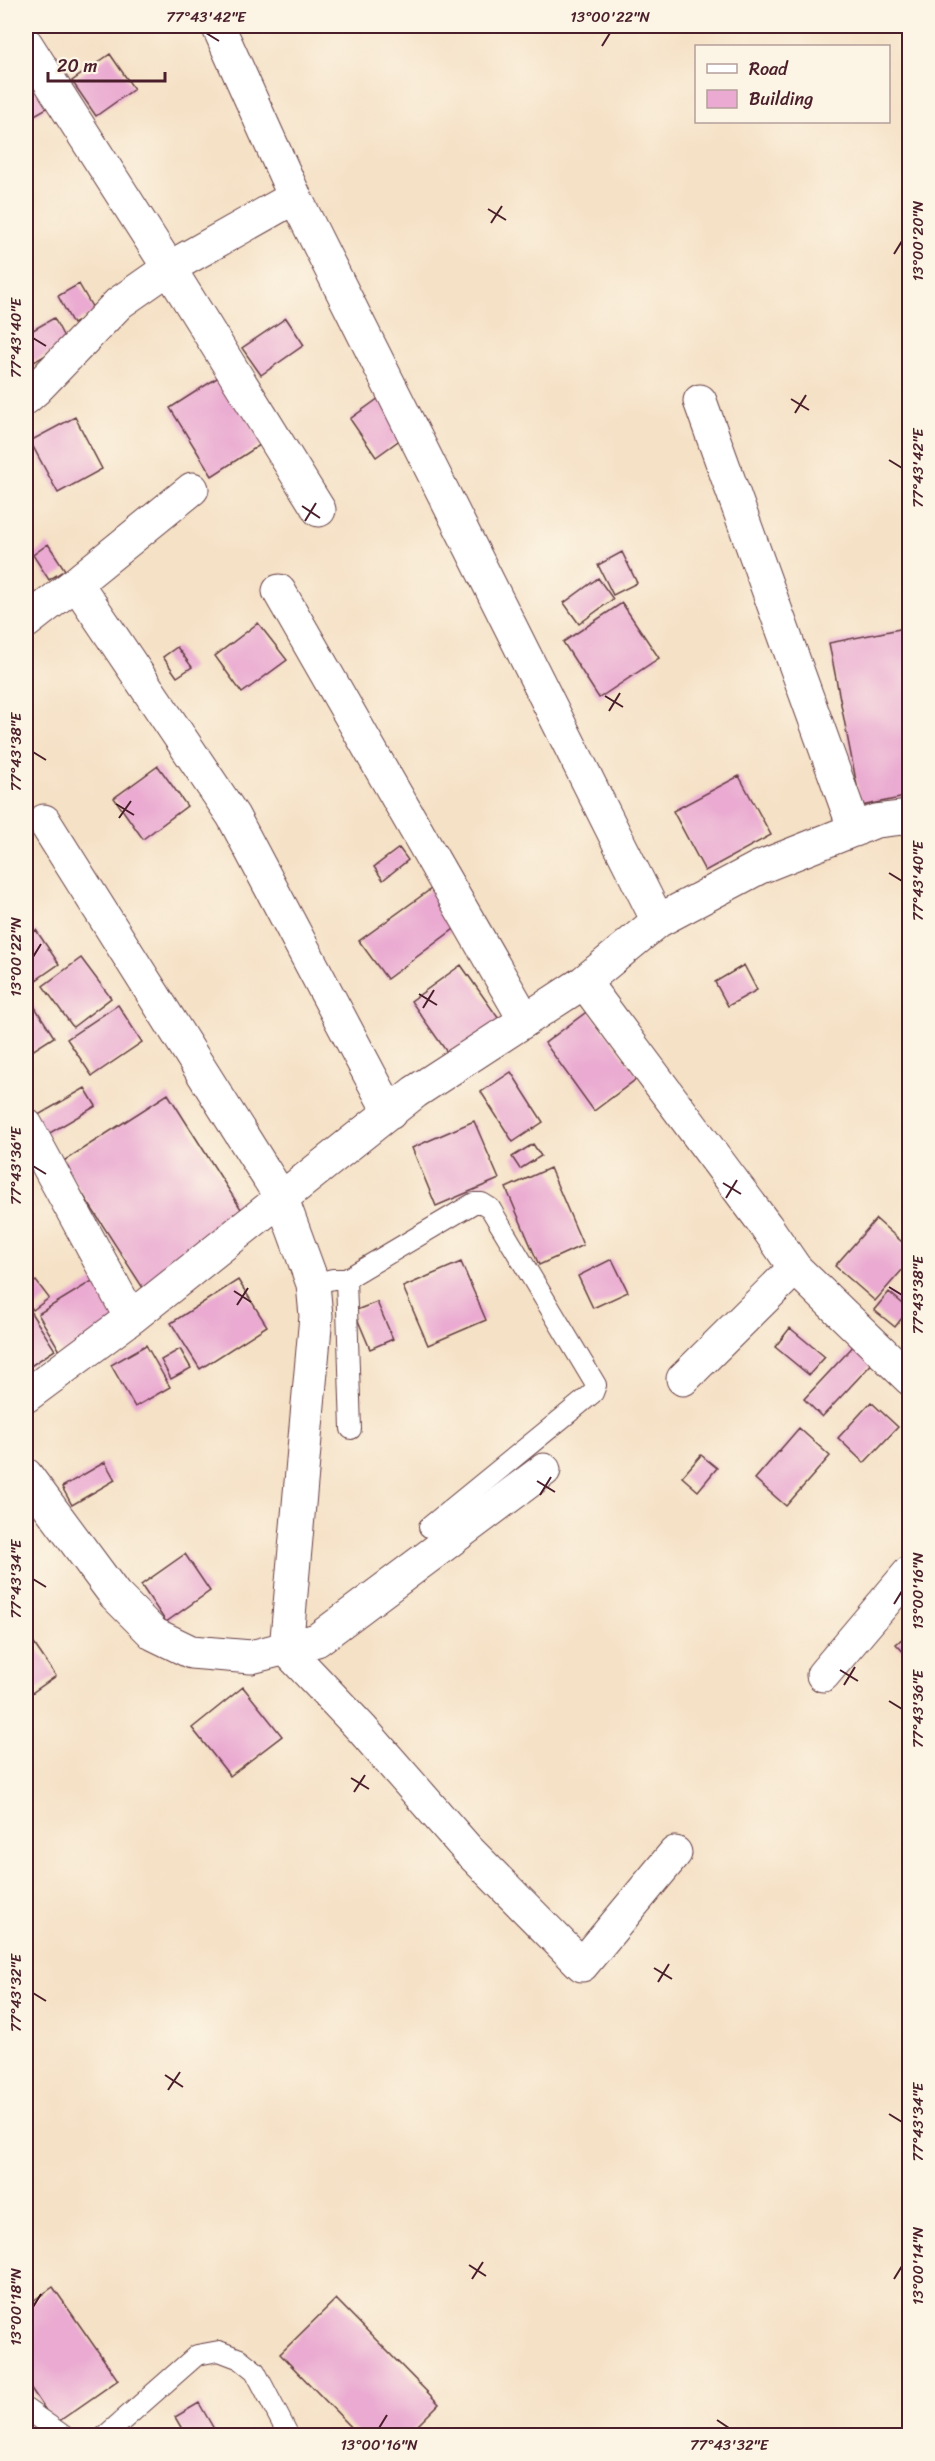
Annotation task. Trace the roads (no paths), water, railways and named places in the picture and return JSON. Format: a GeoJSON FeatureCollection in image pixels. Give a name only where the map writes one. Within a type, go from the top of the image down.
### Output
{"type":"FeatureCollection","features":[{"type":"Feature","properties":{"kind":"street"},"geometry":{"type":"LineString","coordinates":[[218,26],[295,196],[658,921]]}},
{"type":"Feature","properties":{"kind":"street"},"geometry":{"type":"LineString","coordinates":[[26,44],[169,268],[319,510]]}},
{"type":"Feature","properties":{"kind":"street"},"geometry":{"type":"LineString","coordinates":[[26,398],[119,303],[169,268],[295,196]]}},
{"type":"Feature","properties":{"kind":"street"},"geometry":{"type":"LineString","coordinates":[[700,401],[855,830]]}},
{"type":"Feature","properties":{"kind":"street"},"geometry":{"type":"LineString","coordinates":[[26,622],[192,489]]}},
{"type":"Feature","properties":{"kind":"street"},"geometry":{"type":"LineString","coordinates":[[76,583],[233,816],[390,1113]]}},
{"type":"Feature","properties":{"kind":"street"},"geometry":{"type":"LineString","coordinates":[[279,591],[525,1020]]}},
{"type":"Feature","properties":{"kind":"street"},"geometry":{"type":"LineString","coordinates":[[26,1396],[131,1318],[415,1092],[584,982],[658,921],[758,868],[876,821],[909,816]]}},
{"type":"Feature","properties":{"kind":"street"},"geometry":{"type":"LineString","coordinates":[[44,821],[282,1199],[313,1284],[316,1316],[286,1649],[362,1729],[468,1850],[582,1965],[675,1853]]}},
{"type":"Feature","properties":{"kind":"street"},"geometry":{"type":"LineString","coordinates":[[584,982],[795,1268],[909,1379]]}},
{"type":"Feature","properties":{"kind":"street"},"geometry":{"type":"LineString","coordinates":[[26,1125],[131,1318]]}},
{"type":"Feature","properties":{"kind":"street"},"geometry":{"type":"LineString","coordinates":[[683,1379],[795,1268]]}},
{"type":"Feature","properties":{"kind":"street"},"geometry":{"type":"LineString","coordinates":[[26,1475],[115,1595],[154,1634],[191,1652],[251,1657],[317,1640],[544,1470]]}},
{"type":"Feature","properties":{"kind":"street"},"geometry":{"type":"LineString","coordinates":[[823,1675],[909,1572]]}},
{"type":"Feature","properties":{"kind":"lane"},"geometry":{"type":"LineString","coordinates":[[313,1284],[333,1279],[346,1279],[474,1203],[482,1203],[490,1208],[596,1385],[593,1393],[429,1527]]}},
{"type":"Feature","properties":{"kind":"lane"},"geometry":{"type":"LineString","coordinates":[[346,1279],[351,1429]]}},
{"type":"Feature","properties":{"kind":"lane"},"geometry":{"type":"LineString","coordinates":[[105,2436],[197,2355],[219,2351],[240,2359],[255,2371],[289,2436]]}},
{"type":"Feature","properties":{"kind":"lane"},"geometry":{"type":"LineString","coordinates":[[26,2409],[64,2436]]}}]}
